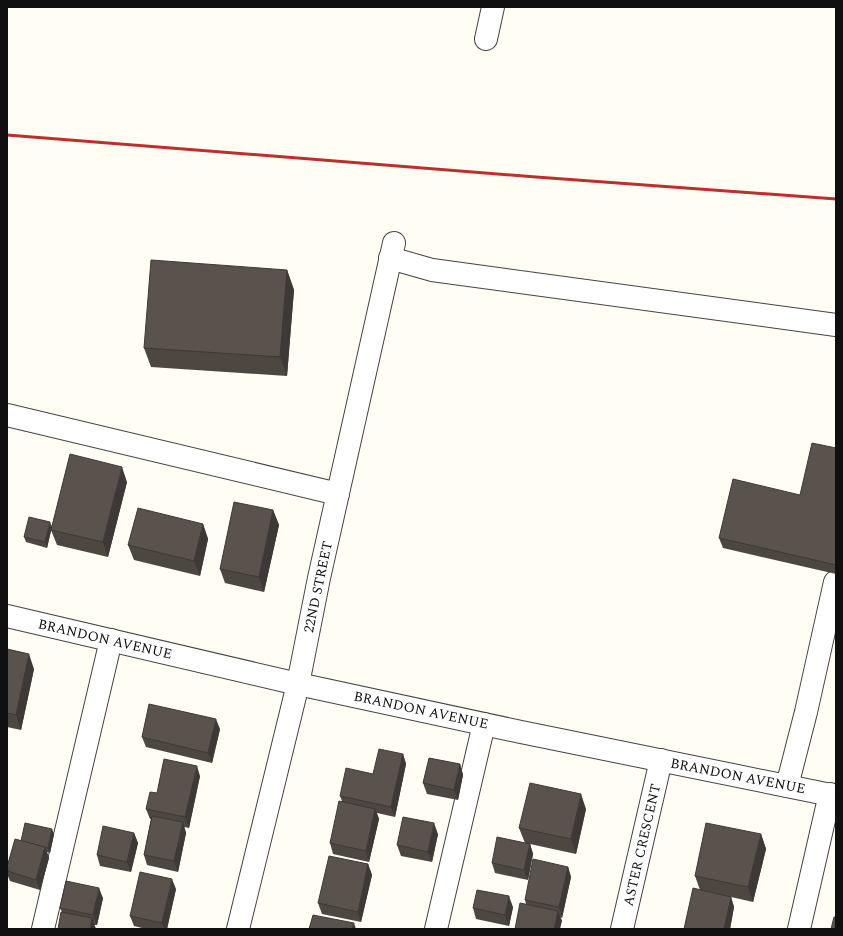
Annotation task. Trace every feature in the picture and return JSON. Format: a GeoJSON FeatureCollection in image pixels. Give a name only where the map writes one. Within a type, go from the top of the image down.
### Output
{"type":"FeatureCollection","features":[{"type":"Feature","properties":{"kind":"street"},"geometry":{"type":"LineString","coordinates":[[486,39],[493,7]]}},
{"type":"Feature","properties":{"kind":"street","name":"22ND STREET"},"geometry":{"type":"LineString","coordinates":[[238,929],[298,684],[338,494],[392,251],[432,270],[836,324]]}},
{"type":"Feature","properties":{"kind":"street"},"geometry":{"type":"LineString","coordinates":[[7,415],[338,494]]}},
{"type":"Feature","properties":{"kind":"street"},"geometry":{"type":"LineString","coordinates":[[787,786],[836,582]]}},
{"type":"Feature","properties":{"kind":"street","name":"BRANDON AVENUE"},"geometry":{"type":"LineString","coordinates":[[7,616],[298,684],[484,724],[833,795]]}},
{"type":"Feature","properties":{"kind":"street"},"geometry":{"type":"LineString","coordinates":[[43,929],[111,640]]}},
{"type":"Feature","properties":{"kind":"street"},"geometry":{"type":"LineString","coordinates":[[436,929],[484,724]]}},
{"type":"Feature","properties":{"kind":"street","name":"ASTER CRESCENT"},"geometry":{"type":"LineString","coordinates":[[622,929],[661,760]]}},
{"type":"Feature","properties":{"kind":"street"},"geometry":{"type":"LineString","coordinates":[[799,929],[833,795]]}},
{"type":"Feature","properties":{"kind":"building"},"geometry":{"type":"Polygon","coordinates":[[[151,260],[287,270],[280,357],[144,348],[151,260]]]}},
{"type":"Feature","properties":{"kind":"building"},"geometry":{"type":"Polygon","coordinates":[[[812,443],[836,448],[836,565],[719,538],[733,479],[800,495],[812,443]]]}},
{"type":"Feature","properties":{"kind":"building"},"geometry":{"type":"Polygon","coordinates":[[[70,454],[122,467],[103,542],[51,530],[70,454]]]}},
{"type":"Feature","properties":{"kind":"building"},"geometry":{"type":"Polygon","coordinates":[[[234,502],[273,510],[259,577],[220,569],[234,502]]]}},
{"type":"Feature","properties":{"kind":"building"},"geometry":{"type":"Polygon","coordinates":[[[138,508],[203,524],[194,561],[128,545],[138,508]]]}},
{"type":"Feature","properties":{"kind":"building"},"geometry":{"type":"Polygon","coordinates":[[[29,517],[50,522],[45,542],[24,537],[29,517]]]}},
{"type":"Feature","properties":{"kind":"building"},"geometry":{"type":"Polygon","coordinates":[[[7,649],[29,654],[16,715],[7,713],[7,649]]]}},
{"type":"Feature","properties":{"kind":"building"},"geometry":{"type":"Polygon","coordinates":[[[149,704],[216,719],[208,753],[142,737],[149,704]]]}},
{"type":"Feature","properties":{"kind":"building"},"geometry":{"type":"Polygon","coordinates":[[[379,749],[403,754],[391,807],[340,796],[346,768],[373,774],[379,749]]]}},
{"type":"Feature","properties":{"kind":"building"},"geometry":{"type":"Polygon","coordinates":[[[429,758],[460,764],[454,790],[423,783],[429,758]]]}},
{"type":"Feature","properties":{"kind":"building"},"geometry":{"type":"Polygon","coordinates":[[[164,759],[197,766],[185,817],[146,809],[150,792],[157,793],[164,759]]]}},
{"type":"Feature","properties":{"kind":"building"},"geometry":{"type":"Polygon","coordinates":[[[530,783],[581,794],[571,839],[519,828],[530,783]]]}},
{"type":"Feature","properties":{"kind":"building"},"geometry":{"type":"Polygon","coordinates":[[[339,801],[375,809],[366,851],[330,843],[339,801]]]}},
{"type":"Feature","properties":{"kind":"building"},"geometry":{"type":"Polygon","coordinates":[[[152,816],[183,822],[174,861],[144,855],[152,816]]]}},
{"type":"Feature","properties":{"kind":"building"},"geometry":{"type":"Polygon","coordinates":[[[403,817],[434,823],[428,852],[397,845],[403,817]]]}},
{"type":"Feature","properties":{"kind":"building"},"geometry":{"type":"Polygon","coordinates":[[[25,823],[52,829],[48,848],[21,841],[25,823]]]}},
{"type":"Feature","properties":{"kind":"building"},"geometry":{"type":"Polygon","coordinates":[[[706,823],[761,834],[748,887],[695,876],[706,823]]]}},
{"type":"Feature","properties":{"kind":"building"},"geometry":{"type":"Polygon","coordinates":[[[103,826],[134,833],[127,862],[97,855],[103,826]]]}},
{"type":"Feature","properties":{"kind":"building"},"geometry":{"type":"Polygon","coordinates":[[[497,837],[530,844],[524,870],[492,863],[497,837]]]}},
{"type":"Feature","properties":{"kind":"building"},"geometry":{"type":"Polygon","coordinates":[[[15,839],[45,847],[36,880],[7,871],[15,839]]]}},
{"type":"Feature","properties":{"kind":"building"},"geometry":{"type":"Polygon","coordinates":[[[329,856],[368,864],[358,912],[318,903],[329,856]]]}},
{"type":"Feature","properties":{"kind":"building"},"geometry":{"type":"Polygon","coordinates":[[[533,859],[568,867],[559,907],[525,900],[533,859]]]}},
{"type":"Feature","properties":{"kind":"building"},"geometry":{"type":"Polygon","coordinates":[[[140,872],[172,879],[162,923],[130,916],[140,872]]]}},
{"type":"Feature","properties":{"kind":"building"},"geometry":{"type":"Polygon","coordinates":[[[66,881],[99,888],[93,915],[60,908],[66,881]]]}},
{"type":"Feature","properties":{"kind":"building"},"geometry":{"type":"Polygon","coordinates":[[[693,888],[731,897],[724,929],[684,929],[693,888]]]}},
{"type":"Feature","properties":{"kind":"building"},"geometry":{"type":"Polygon","coordinates":[[[477,890],[509,896],[505,915],[473,908],[477,890]]]}},
{"type":"Feature","properties":{"kind":"building"},"geometry":{"type":"Polygon","coordinates":[[[520,903],[558,911],[554,929],[515,929],[520,903]]]}},
{"type":"Feature","properties":{"kind":"building"},"geometry":{"type":"Polygon","coordinates":[[[61,912],[92,918],[90,929],[58,929],[61,912]]]}},
{"type":"Feature","properties":{"kind":"building"},"geometry":{"type":"Polygon","coordinates":[[[313,915],[354,923],[352,929],[309,929],[313,915]]]}},
{"type":"Feature","properties":{"kind":"building"},"geometry":{"type":"Polygon","coordinates":[[[834,917],[836,917],[836,929],[831,929],[834,917]]]}},
{"type":"Feature","properties":{"kind":"railway"},"geometry":{"type":"LineString","coordinates":[[7,135],[836,199]]}}]}
